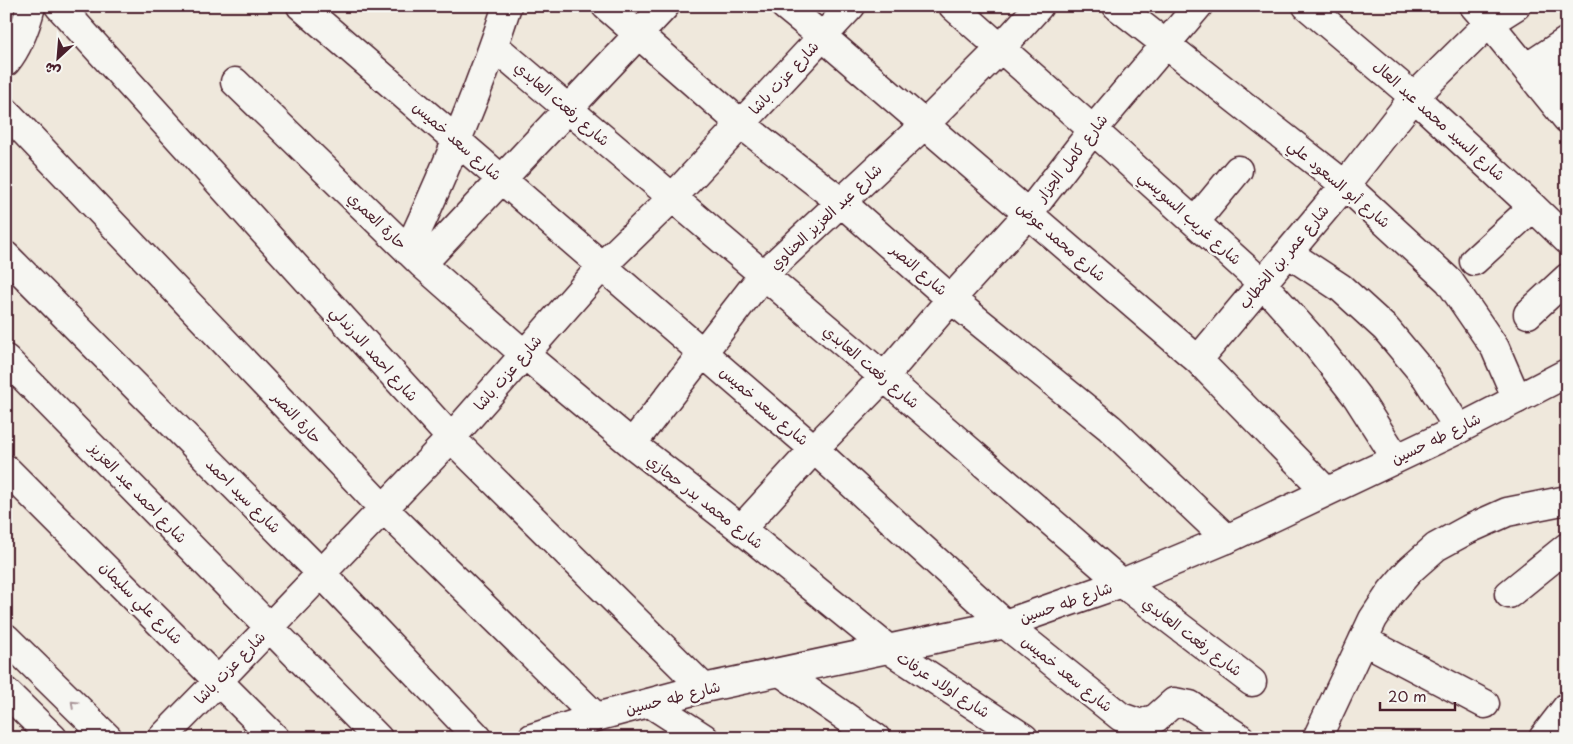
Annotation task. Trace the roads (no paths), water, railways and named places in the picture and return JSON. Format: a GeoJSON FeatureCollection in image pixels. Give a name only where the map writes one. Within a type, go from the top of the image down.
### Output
{"type":"FeatureCollection","features":[{"type":"Feature","properties":{"kind":"street"},"geometry":{"type":"LineString","coordinates":[[6,62],[19,42],[30,6]]}},
{"type":"Feature","properties":{"kind":"street","name":"شارع احمد الدرندلي"},"geometry":{"type":"LineString","coordinates":[[59,6],[451,438],[704,688]]}},
{"type":"Feature","properties":{"kind":"street","name":"شارع سعد خميس"},"geometry":{"type":"LineString","coordinates":[[301,6],[814,449],[1005,624],[1121,717],[1141,724],[1156,718],[1174,702],[1190,705],[1240,738]]}},
{"type":"Feature","properties":{"kind":"street"},"geometry":{"type":"LineString","coordinates":[[415,258],[494,46],[507,6]]}},
{"type":"Feature","properties":{"kind":"street","name":"شارع النصر"},"geometry":{"type":"LineString","coordinates":[[606,6],[741,124],[841,202],[951,299],[1110,428],[1227,539]]}},
{"type":"Feature","properties":{"kind":"street"},"geometry":{"type":"LineString","coordinates":[[415,258],[501,180],[665,6]]}},
{"type":"Feature","properties":{"kind":"street","name":"شارع محمد عوض"},"geometry":{"type":"LineString","coordinates":[[785,6],[1198,360],[1326,491]]}},
{"type":"Feature","properties":{"kind":"street","name":"شارع عزت باشا"},"geometry":{"type":"LineString","coordinates":[[162,738],[451,438],[602,266],[672,198],[851,6]]}},
{"type":"Feature","properties":{"kind":"street","name":"شارع غريب السويسي"},"geometry":{"type":"LineString","coordinates":[[953,6],[1262,283],[1312,339],[1351,390],[1396,458]]}},
{"type":"Feature","properties":{"kind":"street","name":"شارع عبد العزيز الحناوي"},"geometry":{"type":"LineString","coordinates":[[632,444],[763,275],[924,124],[1001,48],[1039,6]]}},
{"type":"Feature","properties":{"kind":"street","name":"شارع أبو السعود علي"},"geometry":{"type":"LineString","coordinates":[[1117,6],[1345,185],[1449,281],[1495,348],[1517,399]]}},
{"type":"Feature","properties":{"kind":"street","name":"شارع كامل الجزار"},"geometry":{"type":"LineString","coordinates":[[741,529],[814,449],[884,377],[1028,214],[1093,130],[1198,6]]}},
{"type":"Feature","properties":{"kind":"street","name":"شارع السيد محمد عبد العال"},"geometry":{"type":"LineString","coordinates":[[1307,6],[1414,97],[1567,240]]}},
{"type":"Feature","properties":{"kind":"street","name":"شارع عمر بن الخطاب"},"geometry":{"type":"LineString","coordinates":[[1198,360],[1345,185],[1481,15],[1516,6]]}},
{"type":"Feature","properties":{"kind":"street"},"geometry":{"type":"LineString","coordinates":[[1481,15],[1567,119]]}},
{"type":"Feature","properties":{"kind":"street"},"geometry":{"type":"LineString","coordinates":[[1533,77],[1567,41]]}},
{"type":"Feature","properties":{"kind":"street","name":"شارع رفعت العابدي"},"geometry":{"type":"LineString","coordinates":[[494,46],[884,377],[1122,583],[1252,682]]}},
{"type":"Feature","properties":{"kind":"street"},"geometry":{"type":"LineString","coordinates":[[1533,77],[1567,67]]}},
{"type":"Feature","properties":{"kind":"street","name":"حارة العمري"},"geometry":{"type":"LineString","coordinates":[[235,82],[415,258],[524,354]]}},
{"type":"Feature","properties":{"kind":"street","name":"حارة النصر"},"geometry":{"type":"LineString","coordinates":[[6,112],[382,508],[584,727]]}},
{"type":"Feature","properties":{"kind":"street"},"geometry":{"type":"LineString","coordinates":[[1195,222],[1238,170]]}},
{"type":"Feature","properties":{"kind":"street"},"geometry":{"type":"LineString","coordinates":[[1474,260],[1533,207]]}},
{"type":"Feature","properties":{"kind":"street"},"geometry":{"type":"LineString","coordinates":[[1288,253],[1341,288],[1386,329],[1426,377],[1459,429]]}},
{"type":"Feature","properties":{"kind":"street","name":"شارع سيد احمد"},"geometry":{"type":"LineString","coordinates":[[6,256],[321,574],[478,738]]}},
{"type":"Feature","properties":{"kind":"street"},"geometry":{"type":"LineString","coordinates":[[1528,314],[1567,278]]}},
{"type":"Feature","properties":{"kind":"street","name":"شارع محمد بدر حجازي"},"geometry":{"type":"LineString","coordinates":[[524,354],[632,444],[741,529],[887,648]]}},
{"type":"Feature","properties":{"kind":"street","name":"شارع احمد عبد العزيز"},"geometry":{"type":"LineString","coordinates":[[6,359],[378,738]]}},
{"type":"Feature","properties":{"kind":"street","name":"شارع طه حسين"},"geometry":{"type":"LineString","coordinates":[[532,738],[584,727],[650,703],[704,688],[782,673],[887,648],[1005,624],[1122,583],[1227,539],[1459,429],[1567,373]]}},
{"type":"Feature","properties":{"kind":"street","name":"شارع علي سليمان"},"geometry":{"type":"LineString","coordinates":[[6,469],[275,738]]}},
{"type":"Feature","properties":{"kind":"street"},"geometry":{"type":"LineString","coordinates":[[1317,738],[1373,619],[1391,592],[1410,570],[1436,547],[1469,529],[1507,512],[1567,500]]}},
{"type":"Feature","properties":{"kind":"street"},"geometry":{"type":"LineString","coordinates":[[1509,594],[1567,547]]}},
{"type":"Feature","properties":{"kind":"street"},"geometry":{"type":"LineString","coordinates":[[6,638],[108,738]]}},
{"type":"Feature","properties":{"kind":"street"},"geometry":{"type":"LineString","coordinates":[[1363,640],[1485,704]]}},
{"type":"Feature","properties":{"kind":"street","name":"شارع اولاد عرفات"},"geometry":{"type":"LineString","coordinates":[[887,648],[1024,738]]}},
{"type":"Feature","properties":{"kind":"street"},"geometry":{"type":"LineString","coordinates":[[782,673],[876,738]]}},
{"type":"Feature","properties":{"kind":"street"},"geometry":{"type":"LineString","coordinates":[[6,692],[53,738]]}},
{"type":"Feature","properties":{"kind":"street"},"geometry":{"type":"LineString","coordinates":[[650,703],[704,738]]}},
{"type":"Feature","properties":{"kind":"street"},"geometry":{"type":"LineString","coordinates":[[1543,738],[1567,707]]}}]}
